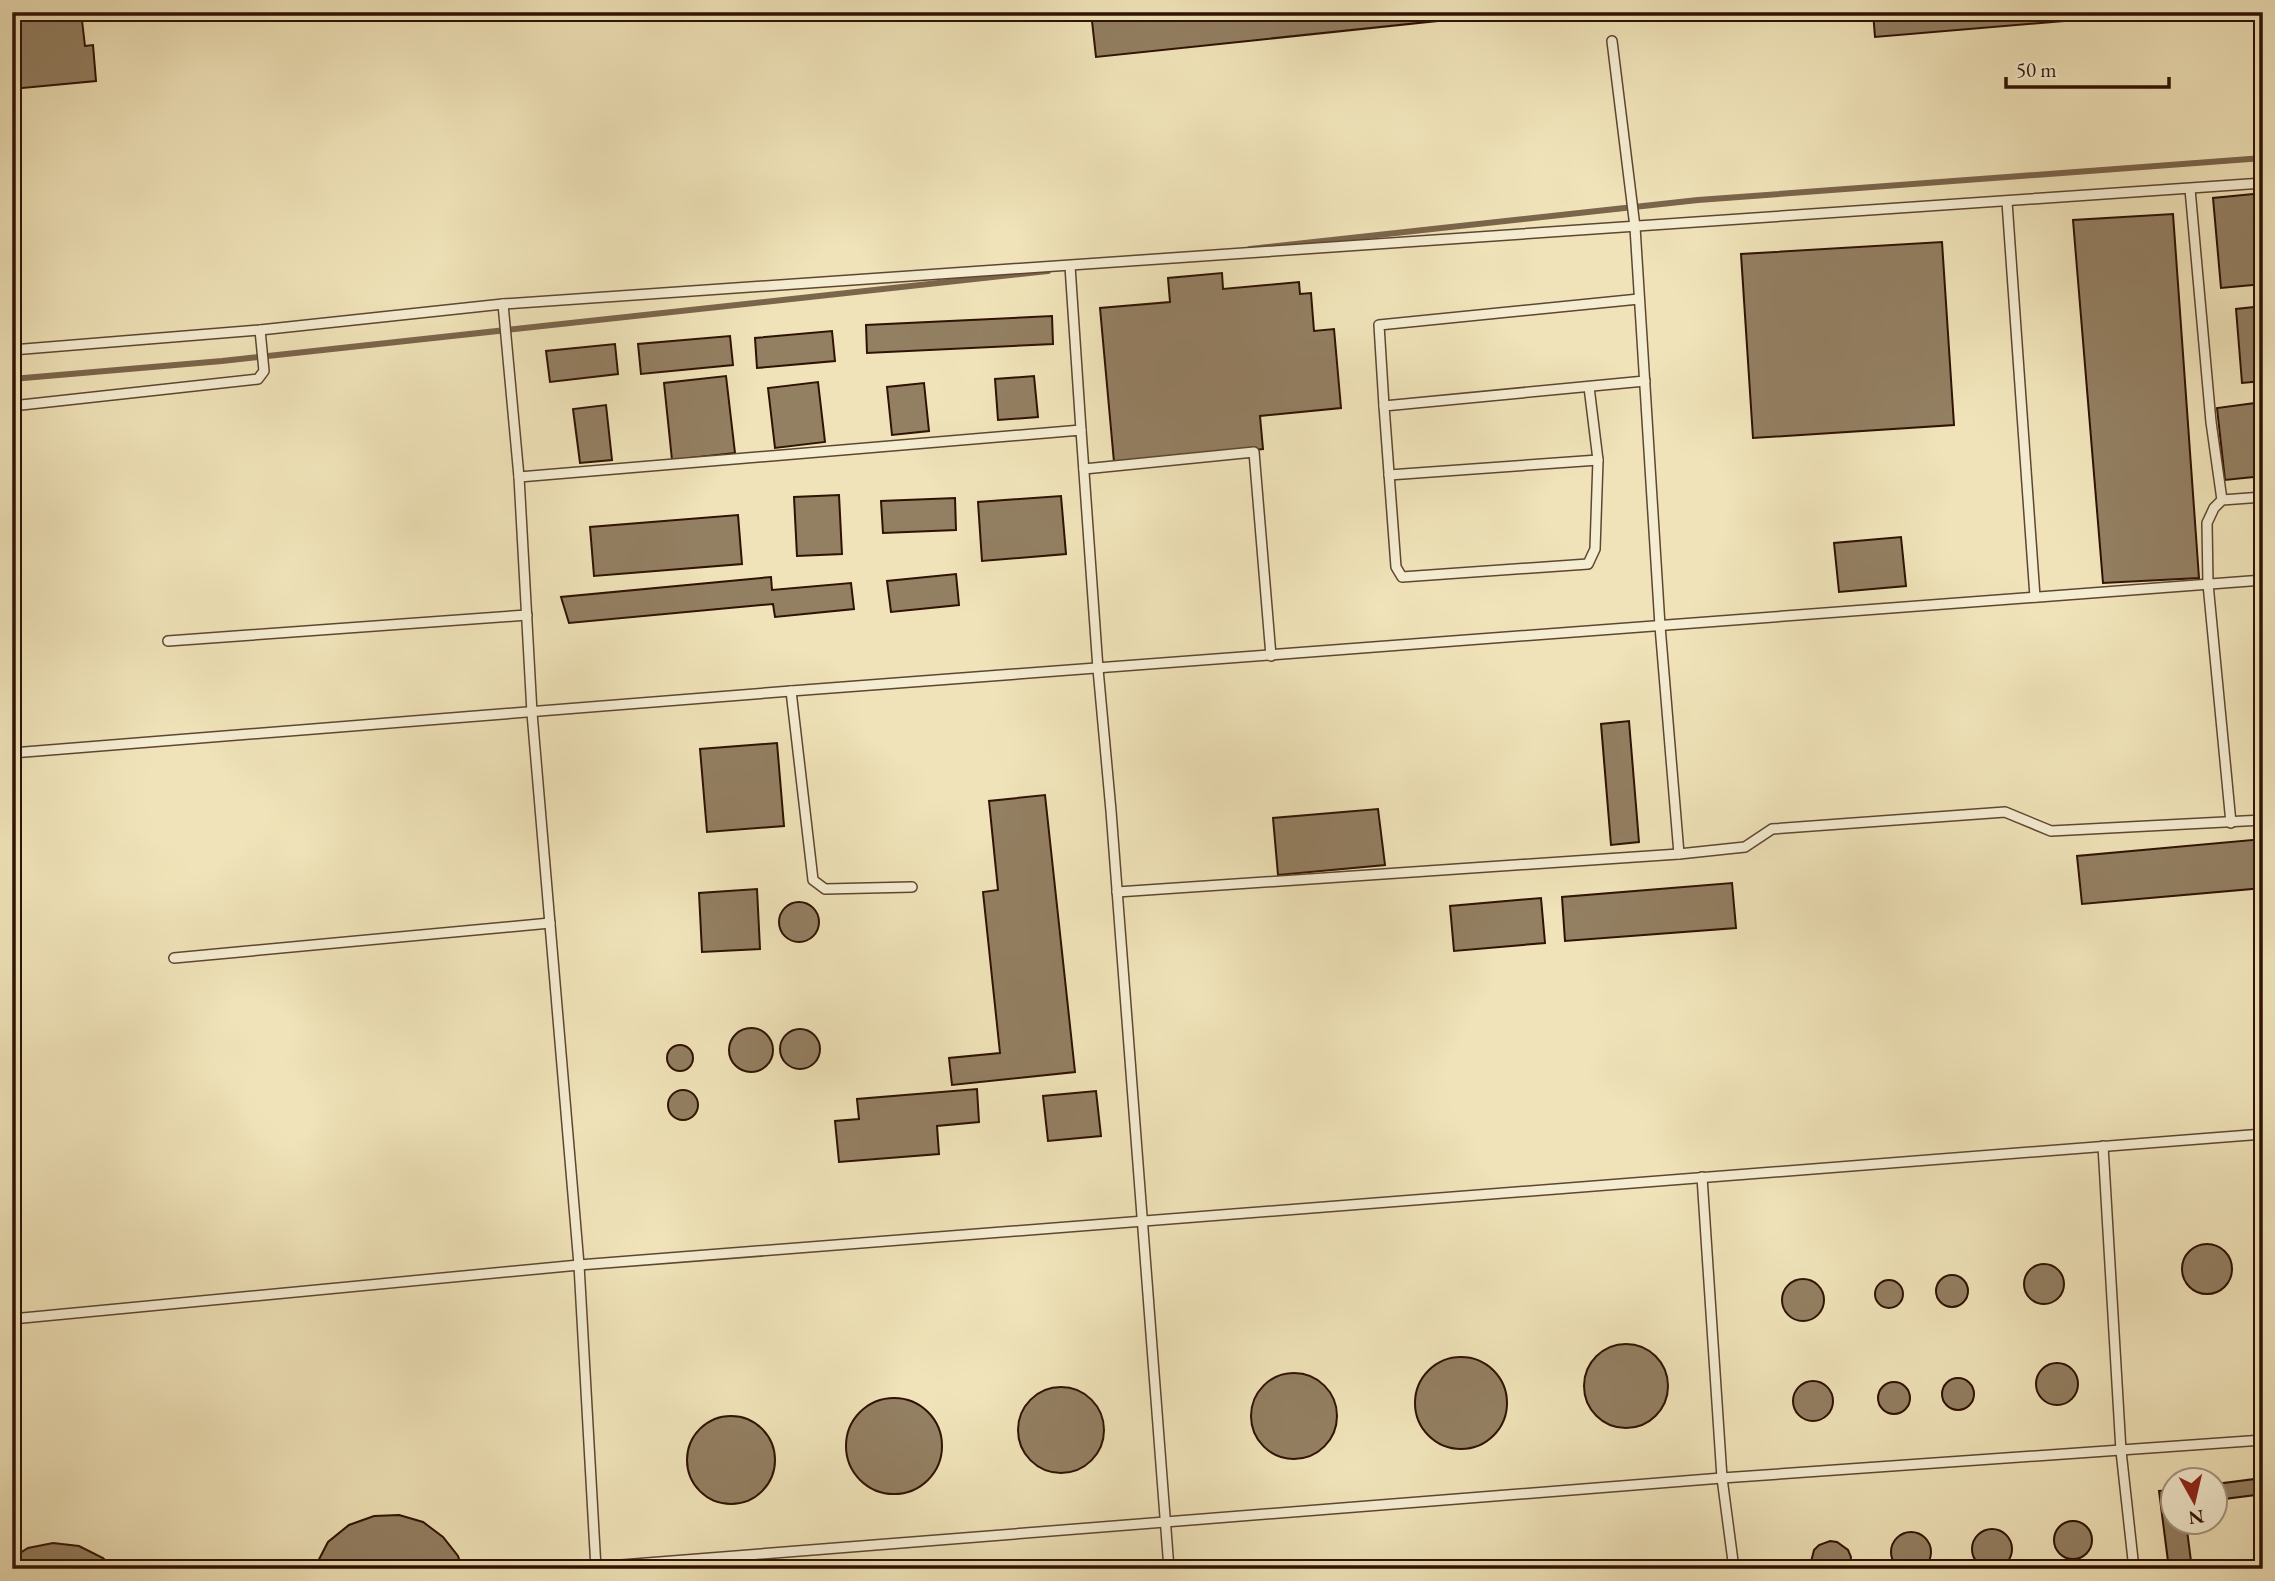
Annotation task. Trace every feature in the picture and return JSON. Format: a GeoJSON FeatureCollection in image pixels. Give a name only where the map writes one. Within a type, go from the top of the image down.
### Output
{"type":"FeatureCollection","features":[{"type":"Feature","properties":{"kind":"lane"},"geometry":{"type":"LineString","coordinates":[[1612,41],[1635,227],[1660,626],[1679,854]]}},
{"type":"Feature","properties":{"kind":"lane"},"geometry":{"type":"LineString","coordinates":[[12,350],[260,330],[503,304],[2263,183]]}},
{"type":"Feature","properties":{"kind":"lane"},"geometry":{"type":"LineString","coordinates":[[2190,189],[2211,422],[2222,500]]}},
{"type":"Feature","properties":{"kind":"lane"},"geometry":{"type":"LineString","coordinates":[[2007,202],[2035,597]]}},
{"type":"Feature","properties":{"kind":"lane"},"geometry":{"type":"LineString","coordinates":[[1070,266],[1098,669],[1169,1569]]}},
{"type":"Feature","properties":{"kind":"lane"},"geometry":{"type":"LineString","coordinates":[[1589,387],[1598,460],[1595,549],[1588,564],[1402,576],[1396,567],[1379,325],[1639,299]]}},
{"type":"Feature","properties":{"kind":"lane"},"geometry":{"type":"LineString","coordinates":[[503,304],[519,477],[532,713],[579,1265],[596,1568],[1723,1478],[2263,1440]]}},
{"type":"Feature","properties":{"kind":"lane"},"geometry":{"type":"LineString","coordinates":[[12,406],[258,379],[264,371],[260,330]]}},
{"type":"Feature","properties":{"kind":"lane"},"geometry":{"type":"LineString","coordinates":[[1384,406],[1644,381]]}},
{"type":"Feature","properties":{"kind":"lane"},"geometry":{"type":"LineString","coordinates":[[519,477],[1082,430]]}},
{"type":"Feature","properties":{"kind":"lane"},"geometry":{"type":"LineString","coordinates":[[1084,469],[1254,453],[1270,656]]}},
{"type":"Feature","properties":{"kind":"lane"},"geometry":{"type":"LineString","coordinates":[[1389,475],[1598,460]]}},
{"type":"Feature","properties":{"kind":"lane"},"geometry":{"type":"LineString","coordinates":[[2231,823],[2208,584],[2207,523],[2214,508],[2222,500],[2263,497]]}},
{"type":"Feature","properties":{"kind":"lane"},"geometry":{"type":"LineString","coordinates":[[12,753],[791,691],[2263,580]]}},
{"type":"Feature","properties":{"kind":"lane"},"geometry":{"type":"LineString","coordinates":[[168,641],[527,615]]}},
{"type":"Feature","properties":{"kind":"lane"},"geometry":{"type":"LineString","coordinates":[[791,691],[814,880],[825,889],[912,887]]}},
{"type":"Feature","properties":{"kind":"lane"},"geometry":{"type":"LineString","coordinates":[[1117,892],[1679,854],[1745,847],[1772,829],[2005,812],[2051,831],[2263,820]]}},
{"type":"Feature","properties":{"kind":"lane"},"geometry":{"type":"LineString","coordinates":[[174,958],[550,923]]}},
{"type":"Feature","properties":{"kind":"lane"},"geometry":{"type":"LineString","coordinates":[[12,1319],[579,1265],[2263,1134]]}},
{"type":"Feature","properties":{"kind":"lane"},"geometry":{"type":"LineString","coordinates":[[2103,1146],[2122,1451],[2134,1569]]}},
{"type":"Feature","properties":{"kind":"lane"},"geometry":{"type":"LineString","coordinates":[[12,1167],[12,1173]]}},
{"type":"Feature","properties":{"kind":"lane"},"geometry":{"type":"LineString","coordinates":[[1702,1177],[1723,1478],[1734,1569]]}},
{"type":"Feature","properties":{"kind":"building"},"geometry":{"type":"Polygon","coordinates":[[[12,12],[81,12],[85,46],[93,45],[96,81],[12,89],[12,12]]]}},
{"type":"Feature","properties":{"kind":"building"},"geometry":{"type":"Polygon","coordinates":[[[1091,12],[1436,12],[1437,21],[1096,57],[1091,12]]]}},
{"type":"Feature","properties":{"kind":"building"},"geometry":{"type":"Polygon","coordinates":[[[1873,12],[2111,12],[2111,17],[1875,37],[1873,12]]]}},
{"type":"Feature","properties":{"kind":"building"},"geometry":{"type":"Polygon","coordinates":[[[2263,193],[2263,284],[2221,288],[2213,198],[2263,193]]]}},
{"type":"Feature","properties":{"kind":"building"},"geometry":{"type":"Polygon","coordinates":[[[2173,214],[2199,578],[2103,583],[2073,220],[2173,214]]]}},
{"type":"Feature","properties":{"kind":"building"},"geometry":{"type":"Polygon","coordinates":[[[1942,242],[1954,425],[1753,438],[1741,254],[1942,242]]]}},
{"type":"Feature","properties":{"kind":"building"},"geometry":{"type":"Polygon","coordinates":[[[1222,273],[1223,289],[1299,282],[1300,294],[1311,293],[1314,331],[1334,329],[1341,408],[1260,416],[1263,449],[1114,462],[1100,308],[1170,302],[1168,278],[1222,273]]]}},
{"type":"Feature","properties":{"kind":"building"},"geometry":{"type":"Polygon","coordinates":[[[2263,306],[2263,381],[2242,383],[2236,309],[2263,306]]]}},
{"type":"Feature","properties":{"kind":"building"},"geometry":{"type":"Polygon","coordinates":[[[1052,316],[1053,344],[867,353],[866,325],[1052,316]]]}},
{"type":"Feature","properties":{"kind":"building"},"geometry":{"type":"Polygon","coordinates":[[[832,331],[835,361],[757,368],[755,338],[832,331]]]}},
{"type":"Feature","properties":{"kind":"building"},"geometry":{"type":"Polygon","coordinates":[[[730,336],[733,365],[641,374],[638,344],[730,336]]]}},
{"type":"Feature","properties":{"kind":"building"},"geometry":{"type":"Polygon","coordinates":[[[615,344],[618,374],[550,382],[546,351],[615,344]]]}},
{"type":"Feature","properties":{"kind":"building"},"geometry":{"type":"Polygon","coordinates":[[[726,376],[735,453],[672,460],[664,383],[726,376]]]}},
{"type":"Feature","properties":{"kind":"building"},"geometry":{"type":"Polygon","coordinates":[[[1034,376],[1038,417],[998,420],[995,379],[1034,376]]]}},
{"type":"Feature","properties":{"kind":"building"},"geometry":{"type":"Polygon","coordinates":[[[818,382],[825,442],[775,448],[768,388],[818,382]]]}},
{"type":"Feature","properties":{"kind":"building"},"geometry":{"type":"Polygon","coordinates":[[[924,383],[929,431],[892,435],[887,387],[924,383]]]}},
{"type":"Feature","properties":{"kind":"building"},"geometry":{"type":"Polygon","coordinates":[[[2263,402],[2263,476],[2225,480],[2217,408],[2263,402]]]}},
{"type":"Feature","properties":{"kind":"building"},"geometry":{"type":"Polygon","coordinates":[[[606,405],[612,460],[580,463],[573,409],[606,405]]]}},
{"type":"Feature","properties":{"kind":"building"},"geometry":{"type":"Polygon","coordinates":[[[839,495],[842,554],[797,556],[794,497],[839,495]]]}},
{"type":"Feature","properties":{"kind":"building"},"geometry":{"type":"Polygon","coordinates":[[[1061,496],[1066,554],[982,561],[978,502],[1061,496]]]}},
{"type":"Feature","properties":{"kind":"building"},"geometry":{"type":"Polygon","coordinates":[[[955,498],[956,530],[883,533],[881,501],[955,498]]]}},
{"type":"Feature","properties":{"kind":"building"},"geometry":{"type":"Polygon","coordinates":[[[738,515],[742,564],[594,576],[590,527],[738,515]]]}},
{"type":"Feature","properties":{"kind":"building"},"geometry":{"type":"Polygon","coordinates":[[[1901,537],[1906,586],[1839,592],[1834,543],[1901,537]]]}},
{"type":"Feature","properties":{"kind":"building"},"geometry":{"type":"Polygon","coordinates":[[[956,574],[959,605],[891,612],[887,581],[956,574]]]}},
{"type":"Feature","properties":{"kind":"building"},"geometry":{"type":"Polygon","coordinates":[[[771,577],[772,590],[851,583],[854,609],[775,617],[773,604],[569,623],[561,597],[771,577]]]}},
{"type":"Feature","properties":{"kind":"building"},"geometry":{"type":"Polygon","coordinates":[[[1629,721],[1639,842],[1611,845],[1601,724],[1629,721]]]}},
{"type":"Feature","properties":{"kind":"building"},"geometry":{"type":"Polygon","coordinates":[[[777,743],[784,826],[707,832],[700,749],[777,743]]]}},
{"type":"Feature","properties":{"kind":"building"},"geometry":{"type":"Polygon","coordinates":[[[1045,795],[1075,1072],[952,1085],[949,1058],[1000,1053],[983,892],[998,890],[989,801],[1045,795]]]}},
{"type":"Feature","properties":{"kind":"building"},"geometry":{"type":"Polygon","coordinates":[[[1378,809],[1385,865],[1278,875],[1273,818],[1378,809]]]}},
{"type":"Feature","properties":{"kind":"building"},"geometry":{"type":"Polygon","coordinates":[[[2263,839],[2263,888],[2082,904],[2077,856],[2263,839]]]}},
{"type":"Feature","properties":{"kind":"building"},"geometry":{"type":"Polygon","coordinates":[[[1732,883],[1736,928],[1565,941],[1562,897],[1732,883]]]}},
{"type":"Feature","properties":{"kind":"building"},"geometry":{"type":"Polygon","coordinates":[[[757,889],[760,949],[702,952],[699,893],[757,889]]]}},
{"type":"Feature","properties":{"kind":"building"},"geometry":{"type":"Polygon","coordinates":[[[1541,898],[1545,943],[1454,951],[1450,906],[1541,898]]]}},
{"type":"Feature","properties":{"kind":"building"},"geometry":{"type":"Polygon","coordinates":[[[799,902],[807,903],[813,908],[818,914],[818,930],[813,936],[807,941],[799,942],[791,941],[785,936],[780,930],[779,922],[780,914],[785,908],[791,903],[799,902]]]}},
{"type":"Feature","properties":{"kind":"building"},"geometry":{"type":"Polygon","coordinates":[[[751,1028],[766,1035],[773,1050],[766,1065],[751,1072],[736,1065],[729,1050],[736,1035],[751,1028]]]}},
{"type":"Feature","properties":{"kind":"building"},"geometry":{"type":"Polygon","coordinates":[[[800,1029],[814,1035],[820,1049],[814,1063],[800,1069],[786,1063],[780,1049],[786,1035],[800,1029]]]}},
{"type":"Feature","properties":{"kind":"building"},"geometry":{"type":"Polygon","coordinates":[[[680,1045],[689,1049],[693,1058],[689,1067],[680,1071],[671,1067],[667,1058],[671,1049],[680,1045]]]}},
{"type":"Feature","properties":{"kind":"building"},"geometry":{"type":"Polygon","coordinates":[[[977,1089],[979,1122],[937,1126],[939,1154],[839,1162],[835,1121],[859,1119],[857,1099],[977,1089]]]}},
{"type":"Feature","properties":{"kind":"building"},"geometry":{"type":"Polygon","coordinates":[[[683,1090],[694,1094],[698,1105],[694,1116],[683,1120],[672,1116],[668,1105],[672,1094],[683,1090]]]}},
{"type":"Feature","properties":{"kind":"building"},"geometry":{"type":"Polygon","coordinates":[[[1096,1091],[1101,1136],[1048,1141],[1043,1096],[1096,1091]]]}},
{"type":"Feature","properties":{"kind":"building"},"geometry":{"type":"Polygon","coordinates":[[[2207,1244],[2225,1251],[2232,1269],[2225,1287],[2207,1294],[2189,1287],[2182,1269],[2189,1251],[2207,1244]]]}},
{"type":"Feature","properties":{"kind":"building"},"geometry":{"type":"Polygon","coordinates":[[[2044,1264],[2052,1265],[2058,1270],[2063,1276],[2063,1292],[2058,1298],[2052,1303],[2044,1304],[2036,1303],[2030,1298],[2025,1292],[2024,1284],[2025,1276],[2030,1270],[2036,1265],[2044,1264]]]}},
{"type":"Feature","properties":{"kind":"building"},"geometry":{"type":"Polygon","coordinates":[[[1952,1275],[1963,1280],[1968,1291],[1963,1302],[1952,1307],[1941,1302],[1936,1291],[1941,1280],[1952,1275]]]}},
{"type":"Feature","properties":{"kind":"building"},"geometry":{"type":"Polygon","coordinates":[[[1803,1279],[1818,1285],[1824,1300],[1818,1315],[1803,1321],[1788,1315],[1782,1300],[1788,1285],[1803,1279]]]}},
{"type":"Feature","properties":{"kind":"building"},"geometry":{"type":"Polygon","coordinates":[[[1889,1280],[1899,1284],[1903,1294],[1899,1304],[1889,1308],[1879,1304],[1875,1294],[1879,1284],[1889,1280]]]}},
{"type":"Feature","properties":{"kind":"building"},"geometry":{"type":"Polygon","coordinates":[[[1626,1344],[1642,1347],[1656,1356],[1665,1370],[1668,1386],[1665,1402],[1656,1416],[1642,1425],[1626,1428],[1610,1425],[1596,1416],[1587,1402],[1584,1386],[1587,1370],[1596,1356],[1610,1347],[1626,1344]]]}},
{"type":"Feature","properties":{"kind":"building"},"geometry":{"type":"Polygon","coordinates":[[[1461,1357],[1479,1360],[1494,1370],[1504,1385],[1507,1403],[1504,1421],[1494,1436],[1479,1446],[1461,1449],[1443,1446],[1428,1436],[1418,1421],[1415,1403],[1418,1385],[1428,1370],[1443,1360],[1461,1357]]]}},
{"type":"Feature","properties":{"kind":"building"},"geometry":{"type":"Polygon","coordinates":[[[2057,1363],[2072,1369],[2078,1384],[2072,1399],[2057,1405],[2042,1399],[2036,1384],[2042,1369],[2057,1363]]]}},
{"type":"Feature","properties":{"kind":"building"},"geometry":{"type":"Polygon","coordinates":[[[1294,1373],[1311,1376],[1325,1385],[1334,1399],[1337,1416],[1334,1433],[1325,1447],[1311,1456],[1294,1459],[1277,1456],[1263,1447],[1254,1433],[1251,1416],[1254,1399],[1263,1385],[1277,1376],[1294,1373]]]}},
{"type":"Feature","properties":{"kind":"building"},"geometry":{"type":"Polygon","coordinates":[[[1958,1378],[1970,1382],[1974,1394],[1970,1406],[1958,1410],[1946,1406],[1942,1394],[1946,1382],[1958,1378]]]}},
{"type":"Feature","properties":{"kind":"building"},"geometry":{"type":"Polygon","coordinates":[[[1813,1381],[1821,1382],[1827,1387],[1832,1393],[1832,1409],[1827,1415],[1821,1420],[1813,1421],[1805,1420],[1799,1415],[1794,1409],[1793,1401],[1794,1393],[1799,1387],[1805,1382],[1813,1381]]]}},
{"type":"Feature","properties":{"kind":"building"},"geometry":{"type":"Polygon","coordinates":[[[1894,1382],[1906,1386],[1910,1398],[1906,1410],[1894,1414],[1882,1410],[1878,1398],[1882,1386],[1894,1382]]]}},
{"type":"Feature","properties":{"kind":"building"},"geometry":{"type":"Polygon","coordinates":[[[1061,1387],[1077,1391],[1091,1400],[1100,1414],[1104,1430],[1100,1446],[1091,1460],[1077,1469],[1061,1473],[1045,1469],[1031,1460],[1022,1446],[1018,1430],[1022,1414],[1031,1400],[1045,1391],[1061,1387]]]}},
{"type":"Feature","properties":{"kind":"building"},"geometry":{"type":"Polygon","coordinates":[[[894,1398],[912,1402],[928,1412],[938,1428],[942,1446],[938,1464],[928,1480],[912,1490],[894,1494],[876,1490],[860,1480],[850,1464],[846,1446],[850,1428],[860,1412],[876,1402],[894,1398]]]}},
{"type":"Feature","properties":{"kind":"building"},"geometry":{"type":"Polygon","coordinates":[[[731,1416],[756,1423],[768,1435],[775,1460],[768,1485],[756,1497],[731,1504],[706,1497],[694,1485],[687,1460],[694,1435],[706,1423],[731,1416]]]}},
{"type":"Feature","properties":{"kind":"building"},"geometry":{"type":"Polygon","coordinates":[[[2263,1478],[2263,1494],[2230,1498],[2230,1482],[2263,1478]]]}},
{"type":"Feature","properties":{"kind":"building"},"geometry":{"type":"Polygon","coordinates":[[[399,1515],[423,1522],[443,1537],[458,1556],[462,1569],[314,1569],[328,1542],[349,1525],[374,1516],[399,1515]]]}},
{"type":"Feature","properties":{"kind":"building"},"geometry":{"type":"Polygon","coordinates":[[[2073,1521],[2087,1526],[2092,1540],[2087,1554],[2073,1559],[2059,1554],[2054,1540],[2059,1526],[2073,1521]]]}},
{"type":"Feature","properties":{"kind":"building"},"geometry":{"type":"Polygon","coordinates":[[[1992,1529],[2000,1530],[2006,1535],[2011,1541],[2011,1557],[2006,1563],[2000,1568],[1992,1569],[1984,1568],[1978,1563],[1973,1557],[1972,1549],[1973,1541],[1978,1535],[1984,1530],[1992,1529]]]}},
{"type":"Feature","properties":{"kind":"building"},"geometry":{"type":"Polygon","coordinates":[[[1911,1532],[1919,1533],[1925,1538],[1930,1544],[1930,1560],[1925,1566],[1919,1571],[1911,1572],[1903,1571],[1897,1566],[1892,1560],[1891,1552],[1892,1544],[1897,1538],[1903,1533],[1911,1532]]]}},
{"type":"Feature","properties":{"kind":"building"},"geometry":{"type":"Polygon","coordinates":[[[2165,1536],[2188,1536],[2192,1569],[2169,1569],[2165,1536]]]}},
{"type":"Feature","properties":{"kind":"building"},"geometry":{"type":"Polygon","coordinates":[[[1830,1541],[1837,1542],[1848,1550],[1851,1557],[1849,1569],[1813,1569],[1811,1562],[1814,1550],[1830,1541]]]}},
{"type":"Feature","properties":{"kind":"building"},"geometry":{"type":"Polygon","coordinates":[[[53,1543],[79,1546],[103,1558],[114,1569],[12,1569],[12,1558],[28,1548],[53,1543]]]}},
{"type":"Feature","properties":{"kind":"waterway"},"geometry":{"type":"LineString","coordinates":[[1250,249],[1698,200],[2263,158]]}},
{"type":"Feature","properties":{"kind":"waterway"},"geometry":{"type":"LineString","coordinates":[[12,379],[222,361],[1048,271]]}}]}
